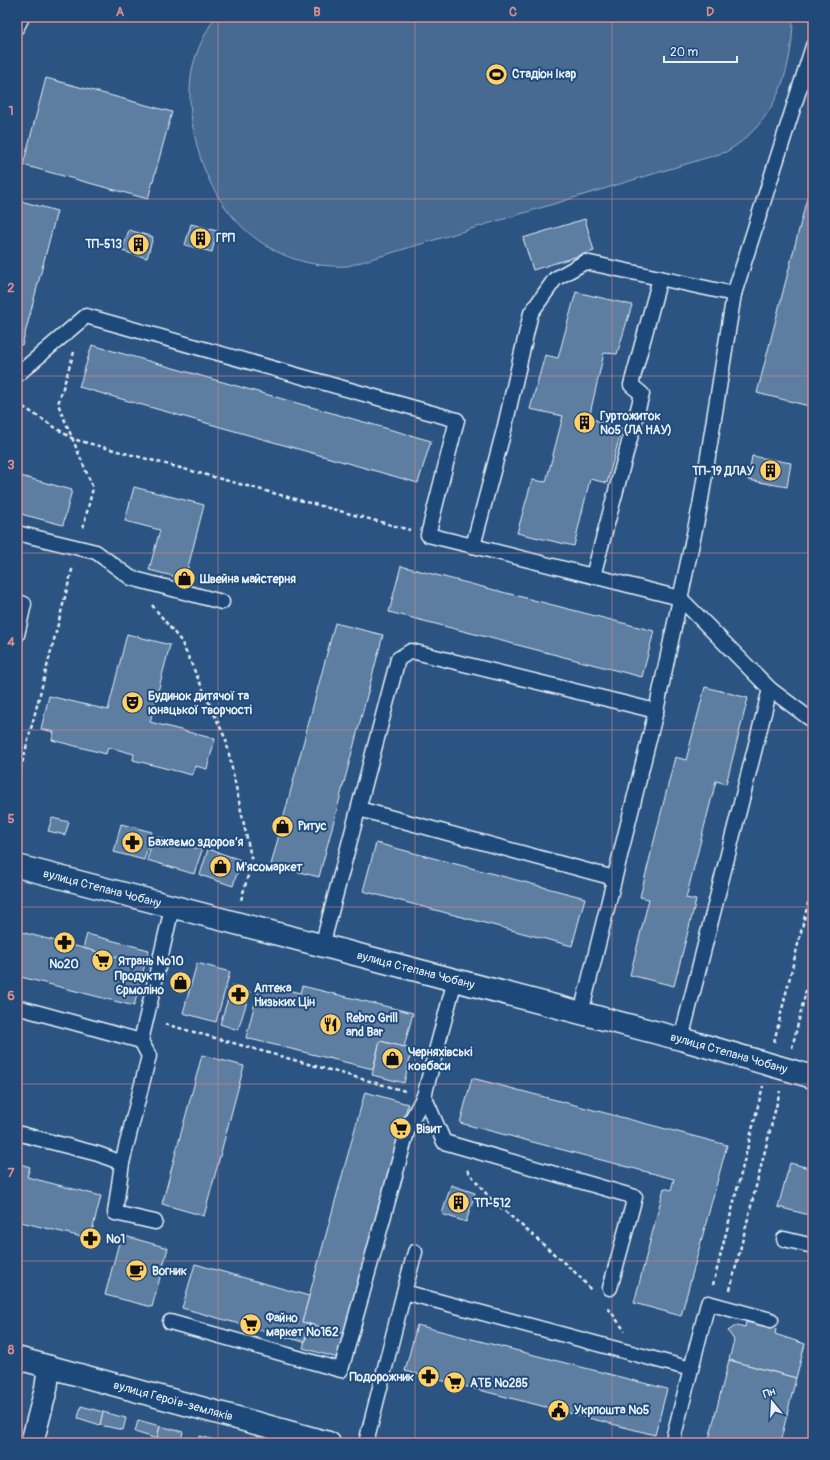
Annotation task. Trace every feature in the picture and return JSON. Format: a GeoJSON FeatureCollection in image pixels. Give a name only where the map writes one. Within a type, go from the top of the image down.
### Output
{"type":"FeatureCollection","features":[{"type":"Feature","properties":{"kind":"street","name":"вулиця Степана Чобану"},"geometry":{"type":"LineString","coordinates":[[17,866],[172,908],[681,1039],[813,1077]]}},
{"type":"Feature","properties":{"kind":"street","name":"вулиця Героїв-земляків"},"geometry":{"type":"LineString","coordinates":[[17,1358],[329,1443]]}},
{"type":"Feature","properties":{"kind":"street"},"geometry":{"type":"LineString","coordinates":[[32,1443],[46,1389],[49,1367]]}},
{"type":"Feature","properties":{"kind":"lane"},"geometry":{"type":"LineString","coordinates":[[17,27],[22,17]]}},
{"type":"Feature","properties":{"kind":"lane"},"geometry":{"type":"LineString","coordinates":[[581,1013],[656,711],[700,506],[734,294],[813,46]]}},
{"type":"Feature","properties":{"kind":"lane"},"geometry":{"type":"LineString","coordinates":[[473,546],[504,430],[531,313],[555,279],[585,262],[734,294]]}},
{"type":"Feature","properties":{"kind":"lane"},"geometry":{"type":"LineString","coordinates":[[593,576],[642,394],[631,385],[660,278]]}},
{"type":"Feature","properties":{"kind":"lane"},"geometry":{"type":"LineString","coordinates":[[17,375],[86,316],[457,420],[428,535],[680,598],[770,690],[813,722]]}},
{"type":"Feature","properties":{"kind":"lane"},"geometry":{"type":"LineString","coordinates":[[17,533],[96,552],[131,578],[222,602]]}},
{"type":"Feature","properties":{"kind":"lane"},"geometry":{"type":"LineString","coordinates":[[17,601],[24,604],[17,634]]}},
{"type":"Feature","properties":{"kind":"lane"},"geometry":{"type":"LineString","coordinates":[[322,946],[398,659],[411,651],[656,711]]}},
{"type":"Feature","properties":{"kind":"lane"},"geometry":{"type":"LineString","coordinates":[[681,1039],[770,690]]}},
{"type":"Feature","properties":{"kind":"lane"},"geometry":{"type":"LineString","coordinates":[[359,809],[614,878]]}},
{"type":"Feature","properties":{"kind":"lane"},"geometry":{"type":"LineString","coordinates":[[155,1222],[115,1213],[122,1163],[149,1056],[141,1041],[145,1019],[172,908]]}},
{"type":"Feature","properties":{"kind":"lane"},"geometry":{"type":"LineString","coordinates":[[170,1322],[341,1370],[409,1124],[424,1096],[455,980]]}},
{"type":"Feature","properties":{"kind":"lane"},"geometry":{"type":"LineString","coordinates":[[17,1007],[141,1041]]}},
{"type":"Feature","properties":{"kind":"lane"},"geometry":{"type":"LineString","coordinates":[[424,1096],[444,1142],[635,1197],[610,1288]]}},
{"type":"Feature","properties":{"kind":"lane"},"geometry":{"type":"LineString","coordinates":[[17,1133],[98,1154],[122,1163]]}},
{"type":"Feature","properties":{"kind":"lane"},"geometry":{"type":"LineString","coordinates":[[784,1239],[813,1246]]}},
{"type":"Feature","properties":{"kind":"lane"},"geometry":{"type":"LineString","coordinates":[[366,1443],[415,1252]]}},
{"type":"Feature","properties":{"kind":"lane"},"geometry":{"type":"LineString","coordinates":[[404,1292],[691,1369]]}},
{"type":"Feature","properties":{"kind":"lane"},"geometry":{"type":"LineString","coordinates":[[672,1443],[708,1303],[771,1320]]}},
{"type":"Feature","properties":{"kind":"path"},"geometry":{"type":"LineString","coordinates":[[17,403],[73,439],[428,535]]}},
{"type":"Feature","properties":{"kind":"path"},"geometry":{"type":"LineString","coordinates":[[131,578],[181,641],[226,740],[252,862],[235,923]]}},
{"type":"Feature","properties":{"kind":"path"},"geometry":{"type":"LineString","coordinates":[[726,1308],[777,1067],[813,884]]}},
{"type":"Feature","properties":{"kind":"path"},"geometry":{"type":"LineString","coordinates":[[708,1303],[777,1067],[813,962]]}},
{"type":"Feature","properties":{"kind":"path"},"geometry":{"type":"LineString","coordinates":[[145,1019],[424,1096]]}},
{"type":"Feature","properties":{"kind":"path"},"geometry":{"type":"LineString","coordinates":[[444,1142],[489,1197],[578,1275],[592,1292]]}},
{"type":"Feature","properties":{"kind":"path"},"geometry":{"type":"LineString","coordinates":[[607,1308],[617,1318],[642,1356]]}},
{"type":"Feature","properties":{"kind":"shaded area","name":"Стадіон Ікар"},"geometry":{"type":"Polygon","coordinates":[[[215,17],[793,17],[793,20],[789,59],[777,96],[757,127],[743,141],[726,152],[348,266],[319,265],[293,259],[270,248],[249,233],[231,214],[216,193],[204,168],[196,142],[192,124],[190,97],[192,70],[198,49],[215,17]]]}},
{"type":"Feature","properties":{"kind":"building"},"geometry":{"type":"Polygon","coordinates":[[[46,78],[172,112],[148,199],[23,165],[46,78]]]}},
{"type":"Feature","properties":{"kind":"building"},"geometry":{"type":"Polygon","coordinates":[[[813,175],[813,407],[757,393],[813,175]]]}},
{"type":"Feature","properties":{"kind":"building"},"geometry":{"type":"Polygon","coordinates":[[[17,200],[57,211],[22,345],[17,344],[17,200]]]}},
{"type":"Feature","properties":{"kind":"building"},"geometry":{"type":"Polygon","coordinates":[[[585,219],[594,251],[533,270],[523,238],[585,219]]]}},
{"type":"Feature","properties":{"kind":"building","name":"ГРП"},"geometry":{"type":"Polygon","coordinates":[[[191,224],[217,231],[212,252],[185,245],[191,224]]]}},
{"type":"Feature","properties":{"kind":"building","name":"ТП-513"},"geometry":{"type":"Polygon","coordinates":[[[129,230],[153,237],[147,258],[122,251],[129,230]]]}},
{"type":"Feature","properties":{"kind":"building","name":"Гуртожиток №5 (ЛА НАУ)"},"geometry":{"type":"Polygon","coordinates":[[[576,292],[632,305],[617,354],[604,353],[589,418],[622,428],[607,483],[590,479],[574,546],[517,533],[532,480],[546,482],[563,416],[530,409],[545,355],[558,358],[576,292]]]}},
{"type":"Feature","properties":{"kind":"building"},"geometry":{"type":"Polygon","coordinates":[[[92,345],[431,441],[418,483],[79,387],[92,345]]]}},
{"type":"Feature","properties":{"kind":"building","name":"ТП-19 ДЛАУ"},"geometry":{"type":"Polygon","coordinates":[[[752,456],[791,463],[787,487],[748,480],[752,456]]]}},
{"type":"Feature","properties":{"kind":"building"},"geometry":{"type":"Polygon","coordinates":[[[17,475],[72,490],[63,525],[17,513],[17,475]]]}},
{"type":"Feature","properties":{"kind":"building"},"geometry":{"type":"Polygon","coordinates":[[[134,487],[204,505],[185,579],[149,570],[160,530],[125,521],[134,487]]]}},
{"type":"Feature","properties":{"kind":"building"},"geometry":{"type":"Polygon","coordinates":[[[401,566],[654,631],[642,677],[389,612],[401,566]]]}},
{"type":"Feature","properties":{"kind":"building"},"geometry":{"type":"Polygon","coordinates":[[[335,623],[383,635],[319,877],[271,865],[335,623]]]}},
{"type":"Feature","properties":{"kind":"building","name":"Будинок дитячої та юнацької творчості"},"geometry":{"type":"Polygon","coordinates":[[[127,634],[170,645],[150,722],[215,739],[207,769],[195,766],[192,775],[133,760],[134,754],[108,747],[106,754],[52,740],[54,732],[41,729],[49,696],[108,710],[127,634]]]}},
{"type":"Feature","properties":{"kind":"building"},"geometry":{"type":"Polygon","coordinates":[[[705,687],[748,698],[726,784],[716,781],[686,898],[696,900],[674,986],[630,975],[649,899],[640,897],[675,757],[686,760],[705,687]]]}},
{"type":"Feature","properties":{"kind":"building"},"geometry":{"type":"Polygon","coordinates":[[[52,818],[69,822],[65,835],[48,831],[52,818]]]}},
{"type":"Feature","properties":{"kind":"building","name":"Бажаємо здоров’я"},"geometry":{"type":"Polygon","coordinates":[[[121,824],[152,832],[144,860],[114,852],[121,824]]]}},
{"type":"Feature","properties":{"kind":"building"},"geometry":{"type":"Polygon","coordinates":[[[154,836],[202,850],[194,874],[147,860],[154,836]]]}},
{"type":"Feature","properties":{"kind":"building"},"geometry":{"type":"Polygon","coordinates":[[[376,843],[585,898],[572,946],[363,891],[376,843]]]}},
{"type":"Feature","properties":{"kind":"building","name":"М'ясомаркет"},"geometry":{"type":"Polygon","coordinates":[[[208,849],[241,860],[233,886],[200,875],[208,849]]]}},
{"type":"Feature","properties":{"kind":"building"},"geometry":{"type":"Polygon","coordinates":[[[17,931],[145,964],[134,1006],[17,976],[17,931]]]}},
{"type":"Feature","properties":{"kind":"building"},"geometry":{"type":"Polygon","coordinates":[[[87,934],[149,950],[145,964],[83,948],[87,934]]]}},
{"type":"Feature","properties":{"kind":"building"},"geometry":{"type":"Polygon","coordinates":[[[197,963],[230,972],[216,1022],[183,1013],[197,963]]]}},
{"type":"Feature","properties":{"kind":"building","name":"Rebro Grill and Bar"},"geometry":{"type":"Polygon","coordinates":[[[260,983],[300,993],[302,986],[413,1013],[404,1047],[380,1041],[373,1069],[246,1038],[260,983]]]}},
{"type":"Feature","properties":{"kind":"building"},"geometry":{"type":"Polygon","coordinates":[[[232,986],[250,992],[238,1030],[220,1024],[232,986]]]}},
{"type":"Feature","properties":{"kind":"building","name":"Черняхівські ковбаси"},"geometry":{"type":"Polygon","coordinates":[[[380,1041],[412,1049],[404,1083],[372,1075],[380,1041]]]}},
{"type":"Feature","properties":{"kind":"building"},"geometry":{"type":"Polygon","coordinates":[[[202,1055],[244,1066],[204,1216],[162,1204],[202,1055]]]}},
{"type":"Feature","properties":{"kind":"building"},"geometry":{"type":"Polygon","coordinates":[[[472,1078],[727,1145],[681,1316],[634,1303],[664,1188],[671,1190],[674,1179],[460,1123],[472,1078]]]}},
{"type":"Feature","properties":{"kind":"building"},"geometry":{"type":"Polygon","coordinates":[[[365,1092],[408,1104],[345,1334],[302,1322],[365,1092]]]}},
{"type":"Feature","properties":{"kind":"building"},"geometry":{"type":"Polygon","coordinates":[[[17,1163],[30,1167],[27,1177],[101,1196],[90,1239],[17,1221],[17,1163]]]}},
{"type":"Feature","properties":{"kind":"building"},"geometry":{"type":"Polygon","coordinates":[[[790,1163],[813,1169],[813,1216],[778,1207],[790,1163]]]}},
{"type":"Feature","properties":{"kind":"building","name":"ТП-512"},"geometry":{"type":"Polygon","coordinates":[[[451,1185],[475,1193],[466,1222],[442,1214],[451,1185]]]}},
{"type":"Feature","properties":{"kind":"building","name":"Вогник"},"geometry":{"type":"Polygon","coordinates":[[[121,1235],[168,1248],[152,1307],[105,1295],[121,1235]]]}},
{"type":"Feature","properties":{"kind":"building"},"geometry":{"type":"Polygon","coordinates":[[[195,1264],[309,1296],[302,1322],[310,1324],[304,1342],[182,1308],[195,1264]]]}},
{"type":"Feature","properties":{"kind":"building"},"geometry":{"type":"Polygon","coordinates":[[[746,1322],[776,1329],[775,1334],[805,1344],[796,1378],[729,1360],[734,1340],[728,1331],[737,1325],[745,1327],[746,1322]]]}},
{"type":"Feature","properties":{"kind":"building"},"geometry":{"type":"Polygon","coordinates":[[[310,1324],[345,1334],[338,1358],[303,1348],[310,1324]]]}},
{"type":"Feature","properties":{"kind":"building"},"geometry":{"type":"Polygon","coordinates":[[[417,1325],[667,1389],[655,1435],[405,1371],[417,1325]]]}},
{"type":"Feature","properties":{"kind":"building"},"geometry":{"type":"Polygon","coordinates":[[[729,1360],[796,1378],[780,1443],[708,1443],[729,1360]]]}},
{"type":"Feature","properties":{"kind":"building"},"geometry":{"type":"Polygon","coordinates":[[[81,1406],[103,1412],[100,1425],[78,1418],[81,1406]]]}},
{"type":"Feature","properties":{"kind":"building"},"geometry":{"type":"Polygon","coordinates":[[[103,1412],[126,1418],[123,1430],[100,1425],[103,1412]]]}},
{"type":"Feature","properties":{"kind":"building"},"geometry":{"type":"Polygon","coordinates":[[[138,1420],[160,1426],[157,1439],[135,1432],[138,1420]]]}},
{"type":"Feature","properties":{"kind":"building"},"geometry":{"type":"Polygon","coordinates":[[[160,1426],[183,1432],[180,1443],[157,1439],[160,1426]]]}},
{"type":"Feature","properties":{"kind":"building"},"geometry":{"type":"Polygon","coordinates":[[[200,1436],[225,1443],[198,1443],[200,1436]]]}},
{"type":"Feature","properties":{"kind":"place","name":"Стадіон Ікар"},"geometry":{"type":"Point","coordinates":[496,74]}},
{"type":"Feature","properties":{"kind":"place","name":"ГРП"},"geometry":{"type":"Point","coordinates":[201,238]}},
{"type":"Feature","properties":{"kind":"place","name":"ТП-513"},"geometry":{"type":"Point","coordinates":[138,244]}},
{"type":"Feature","properties":{"kind":"place","name":"Гуртожиток №5 (ЛА НАУ)"},"geometry":{"type":"Point","coordinates":[584,423]}},
{"type":"Feature","properties":{"kind":"place","name":"ТП-19 ДЛАУ"},"geometry":{"type":"Point","coordinates":[770,471]}},
{"type":"Feature","properties":{"kind":"place","name":"Швейна майстерня"},"geometry":{"type":"Point","coordinates":[185,579]}},
{"type":"Feature","properties":{"kind":"place","name":"Будинок дитячої та юнацької творчості"},"geometry":{"type":"Point","coordinates":[132,703]}},
{"type":"Feature","properties":{"kind":"place","name":"Ритус"},"geometry":{"type":"Point","coordinates":[282,826]}},
{"type":"Feature","properties":{"kind":"place","name":"Бажаємо здоров’я"},"geometry":{"type":"Point","coordinates":[133,842]}},
{"type":"Feature","properties":{"kind":"place","name":"М'ясомаркет"},"geometry":{"type":"Point","coordinates":[220,867]}},
{"type":"Feature","properties":{"kind":"place","name":"№20"},"geometry":{"type":"Point","coordinates":[64,943]}},
{"type":"Feature","properties":{"kind":"place","name":"Ятрань №10"},"geometry":{"type":"Point","coordinates":[103,961]}},
{"type":"Feature","properties":{"kind":"place","name":"Продукти Єрмоліно"},"geometry":{"type":"Point","coordinates":[180,983]}},
{"type":"Feature","properties":{"kind":"place","name":"Аптека Низьких Цін"},"geometry":{"type":"Point","coordinates":[239,995]}},
{"type":"Feature","properties":{"kind":"place","name":"Rebro Grill and Bar"},"geometry":{"type":"Point","coordinates":[330,1025]}},
{"type":"Feature","properties":{"kind":"place","name":"Черняхівські ковбаси"},"geometry":{"type":"Point","coordinates":[393,1059]}},
{"type":"Feature","properties":{"kind":"place","name":"Візит"},"geometry":{"type":"Point","coordinates":[401,1129]}},
{"type":"Feature","properties":{"kind":"place","name":"ТП-512"},"geometry":{"type":"Point","coordinates":[459,1203]}},
{"type":"Feature","properties":{"kind":"place","name":"№1"},"geometry":{"type":"Point","coordinates":[90,1239]}},
{"type":"Feature","properties":{"kind":"place","name":"Вогник"},"geometry":{"type":"Point","coordinates":[136,1271]}},
{"type":"Feature","properties":{"kind":"place","name":"Файно маркет №162"},"geometry":{"type":"Point","coordinates":[251,1325]}},
{"type":"Feature","properties":{"kind":"place","name":"Подорожник"},"geometry":{"type":"Point","coordinates":[429,1377]}},
{"type":"Feature","properties":{"kind":"place","name":"АТБ №285"},"geometry":{"type":"Point","coordinates":[454,1383]}},
{"type":"Feature","properties":{"kind":"place","name":"Укрпошта №5"},"geometry":{"type":"Point","coordinates":[559,1410]}}]}
